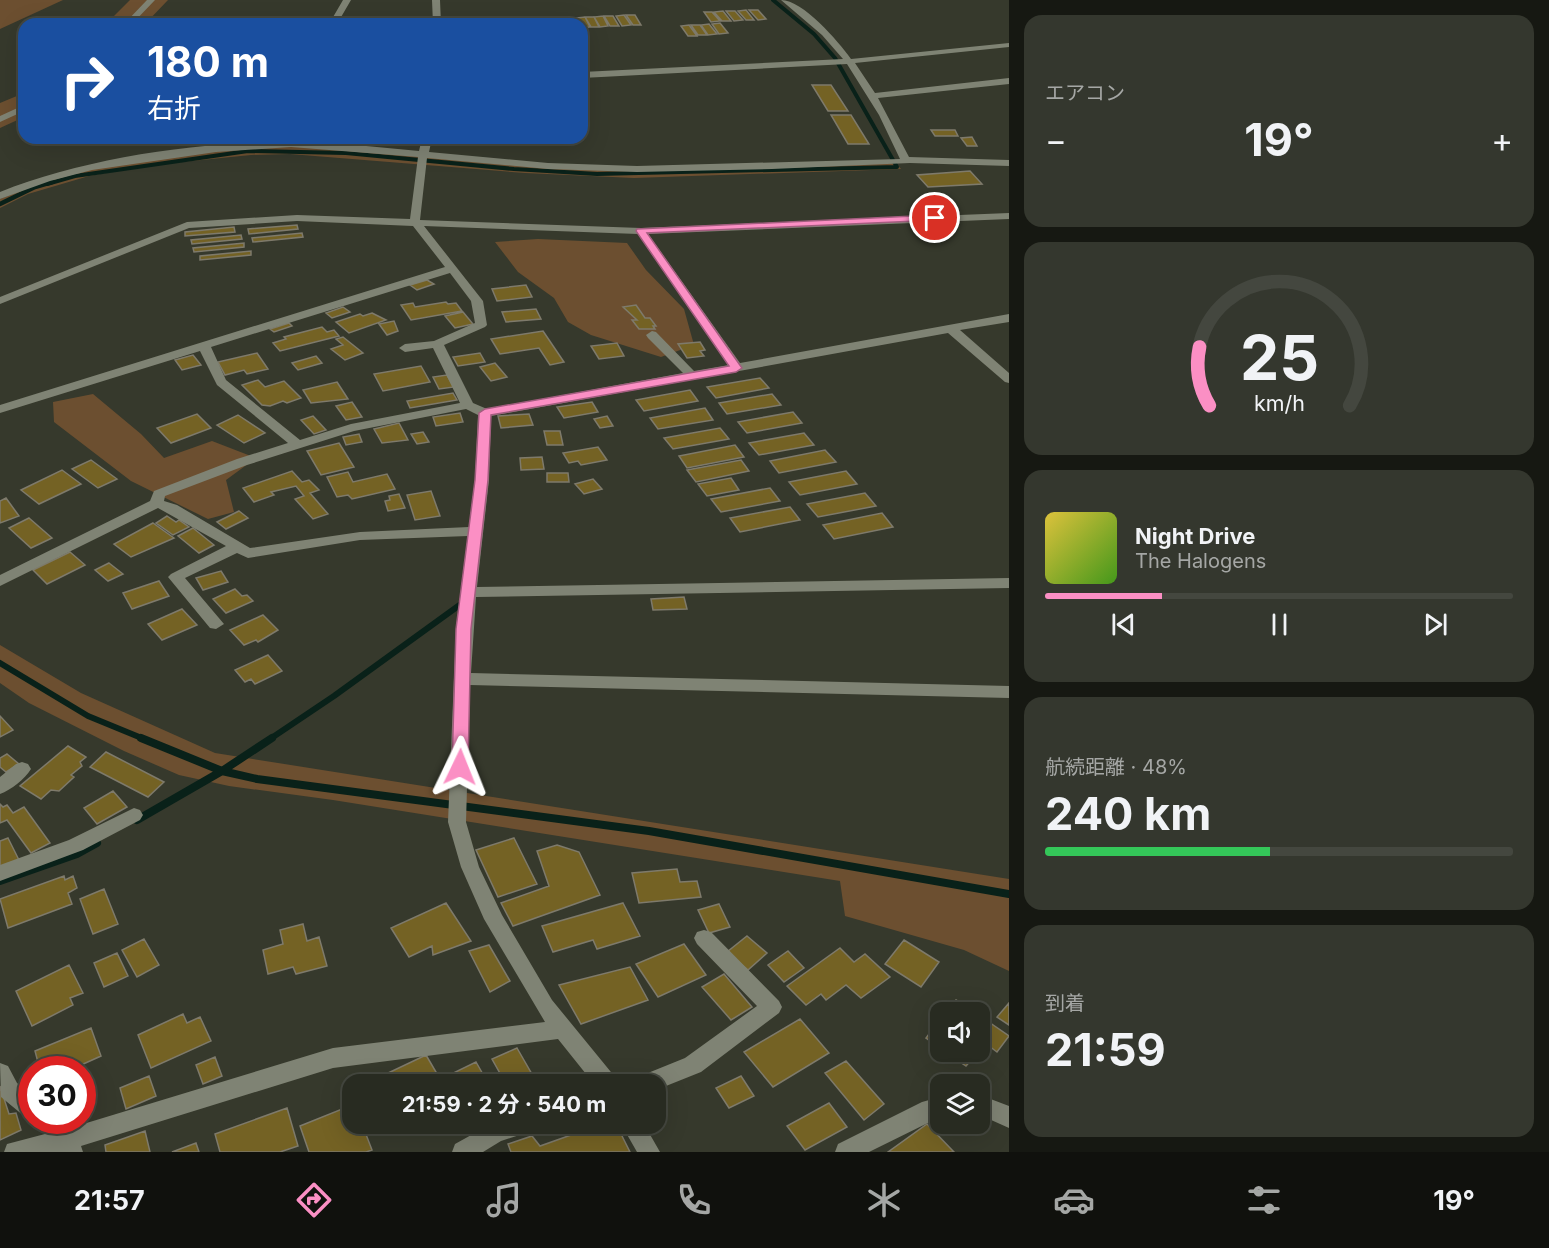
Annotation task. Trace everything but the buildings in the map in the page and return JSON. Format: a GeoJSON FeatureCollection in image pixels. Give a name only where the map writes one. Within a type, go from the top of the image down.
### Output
{"type":"FeatureCollection","features":[{"type":"Feature","properties":{"kind":"street"},"geometry":{"type":"LineString","coordinates":[[134,18],[150,0]]}},
{"type":"Feature","properties":{"kind":"street"},"geometry":{"type":"LineString","coordinates":[[336,18],[347,0]]}},
{"type":"Feature","properties":{"kind":"street"},"geometry":{"type":"LineString","coordinates":[[436,0],[437,18]]}},
{"type":"Feature","properties":{"kind":"street"},"geometry":{"type":"LineString","coordinates":[[785,0],[824,31],[851,62],[889,125],[905,160]]}},
{"type":"Feature","properties":{"kind":"street"},"geometry":{"type":"LineString","coordinates":[[588,75],[851,62],[1009,45]]}},
{"type":"Feature","properties":{"kind":"street"},"geometry":{"type":"LineString","coordinates":[[872,96],[1009,81]]}},
{"type":"Feature","properties":{"kind":"street"},"geometry":{"type":"LineString","coordinates":[[0,118],[18,110]]}},
{"type":"Feature","properties":{"kind":"street"},"geometry":{"type":"LineString","coordinates":[[0,196],[72,170],[228,144]]}},
{"type":"Feature","properties":{"kind":"street"},"geometry":{"type":"LineString","coordinates":[[282,144],[422,158],[601,169],[906,162],[905,160],[1009,163]]}},
{"type":"Feature","properties":{"kind":"street"},"geometry":{"type":"LineString","coordinates":[[405,348],[437,344],[480,325],[477,301],[415,221],[426,144]]}},
{"type":"Feature","properties":{"kind":"street"},"geometry":{"type":"LineString","coordinates":[[0,300],[187,225],[297,218],[641,231],[1009,216]]}},
{"type":"Feature","properties":{"kind":"street"},"geometry":{"type":"LineString","coordinates":[[641,231],[736,368]]}},
{"type":"Feature","properties":{"kind":"street"},"geometry":{"type":"LineString","coordinates":[[0,410],[451,269]]}},
{"type":"Feature","properties":{"kind":"street"},"geometry":{"type":"LineString","coordinates":[[157,503],[159,494],[242,462],[351,428],[468,405],[485,413],[1009,318]]}},
{"type":"Feature","properties":{"kind":"street"},"geometry":{"type":"LineString","coordinates":[[951,329],[1009,379]]}},
{"type":"Feature","properties":{"kind":"street"},"geometry":{"type":"LineString","coordinates":[[652,335],[692,376]]}},
{"type":"Feature","properties":{"kind":"street"},"geometry":{"type":"LineString","coordinates":[[437,344],[468,405]]}},
{"type":"Feature","properties":{"kind":"street"},"geometry":{"type":"LineString","coordinates":[[204,346],[221,382],[298,445]]}},
{"type":"Feature","properties":{"kind":"street"},"geometry":{"type":"LineString","coordinates":[[485,413],[482,480],[464,629],[457,822],[470,867],[494,919],[545,1005],[599,1074]]}},
{"type":"Feature","properties":{"kind":"street"},"geometry":{"type":"LineString","coordinates":[[0,581],[157,503],[172,508],[248,554],[360,536],[476,531]]}},
{"type":"Feature","properties":{"kind":"street"},"geometry":{"type":"LineString","coordinates":[[216,624],[176,577],[238,546]]}},
{"type":"Feature","properties":{"kind":"street"},"geometry":{"type":"LineString","coordinates":[[468,592],[1009,583]]}},
{"type":"Feature","properties":{"kind":"street"},"geometry":{"type":"LineString","coordinates":[[462,679],[1009,692]]}},
{"type":"Feature","properties":{"kind":"street"},"geometry":{"type":"LineString","coordinates":[[0,787],[22,769]]}},
{"type":"Feature","properties":{"kind":"street"},"geometry":{"type":"LineString","coordinates":[[0,873],[76,845],[134,815]]}},
{"type":"Feature","properties":{"kind":"street"},"geometry":{"type":"LineString","coordinates":[[666,1076],[693,1065],[772,1007],[704,938]]}},
{"type":"Feature","properties":{"kind":"street"},"geometry":{"type":"LineString","coordinates":[[15,1152],[69,1146],[333,1058],[563,1029]]}},
{"type":"Feature","properties":{"kind":"street"},"geometry":{"type":"LineString","coordinates":[[0,1072],[9,1090],[18,1097]]}},
{"type":"Feature","properties":{"kind":"street"},"geometry":{"type":"LineString","coordinates":[[990,1108],[1009,1118]]}},
{"type":"Feature","properties":{"kind":"street"},"geometry":{"type":"LineString","coordinates":[[846,1152],[930,1109]]}},
{"type":"Feature","properties":{"kind":"street"},"geometry":{"type":"LineString","coordinates":[[58,1134],[69,1146]]}},
{"type":"Feature","properties":{"kind":"street"},"geometry":{"type":"LineString","coordinates":[[463,1152],[493,1134]]}},
{"type":"Feature","properties":{"kind":"street"},"geometry":{"type":"LineString","coordinates":[[638,1134],[649,1152]]}},
{"type":"Feature","properties":{"kind":"shaded area"},"geometry":{"type":"Polygon","coordinates":[[[0,0],[63,0],[24,18],[18,18],[18,21],[0,29],[0,0]]]}},
{"type":"Feature","properties":{"kind":"shaded area"},"geometry":{"type":"Polygon","coordinates":[[[130,0],[168,0],[151,18],[112,18],[130,0]]]}},
{"type":"Feature","properties":{"kind":"shaded area"},"geometry":{"type":"Polygon","coordinates":[[[18,96],[18,120],[0,128],[0,103],[18,96]]]}},
{"type":"Feature","properties":{"kind":"shaded area"},"geometry":{"type":"Polygon","coordinates":[[[273,144],[601,169],[896,163],[901,169],[634,178],[525,173],[290,154],[251,155],[152,165],[89,176],[28,194],[0,208],[0,199],[70,170],[273,144]]]}},
{"type":"Feature","properties":{"kind":"shaded area"},"geometry":{"type":"Polygon","coordinates":[[[538,239],[627,243],[646,270],[684,309],[694,345],[661,357],[591,335],[568,322],[554,298],[518,272],[495,242],[538,239]]]}},
{"type":"Feature","properties":{"kind":"shaded area"},"geometry":{"type":"Polygon","coordinates":[[[93,394],[141,434],[164,458],[212,441],[256,458],[226,480],[234,512],[208,519],[131,481],[54,422],[53,402],[93,394]]]}},
{"type":"Feature","properties":{"kind":"shaded area"},"geometry":{"type":"Polygon","coordinates":[[[0,645],[81,693],[215,753],[1009,879],[1009,971],[964,950],[845,916],[840,881],[333,800],[229,786],[179,775],[124,751],[29,703],[0,683],[0,645]]]}},
{"type":"Feature","properties":{"kind":"waterway"},"geometry":{"type":"LineString","coordinates":[[47,184],[75,176],[248,151],[346,153],[514,169],[597,174],[897,167],[835,58],[814,34],[773,0]]}},
{"type":"Feature","properties":{"kind":"waterway"},"geometry":{"type":"LineString","coordinates":[[0,204],[35,187],[52,182]]}},
{"type":"Feature","properties":{"kind":"waterway"},"geometry":{"type":"LineString","coordinates":[[270,739],[334,696],[461,604]]}},
{"type":"Feature","properties":{"kind":"waterway"},"geometry":{"type":"LineString","coordinates":[[0,663],[88,716],[144,739]]}},
{"type":"Feature","properties":{"kind":"waterway"},"geometry":{"type":"LineString","coordinates":[[141,738],[222,771]]}},
{"type":"Feature","properties":{"kind":"waterway"},"geometry":{"type":"LineString","coordinates":[[222,771],[272,738]]}},
{"type":"Feature","properties":{"kind":"waterway"},"geometry":{"type":"LineString","coordinates":[[137,820],[222,771]]}},
{"type":"Feature","properties":{"kind":"waterway"},"geometry":{"type":"LineString","coordinates":[[222,771],[257,779],[649,831],[1009,894]]}},
{"type":"Feature","properties":{"kind":"waterway"},"geometry":{"type":"LineString","coordinates":[[0,881],[77,854],[97,843]]}},
{"type":"Feature","properties":{"kind":"route"},"geometry":{"type":"LineString","coordinates":[[460,767],[464,629],[482,480],[485,413],[736,368],[641,231],[935,218]]}}]}
